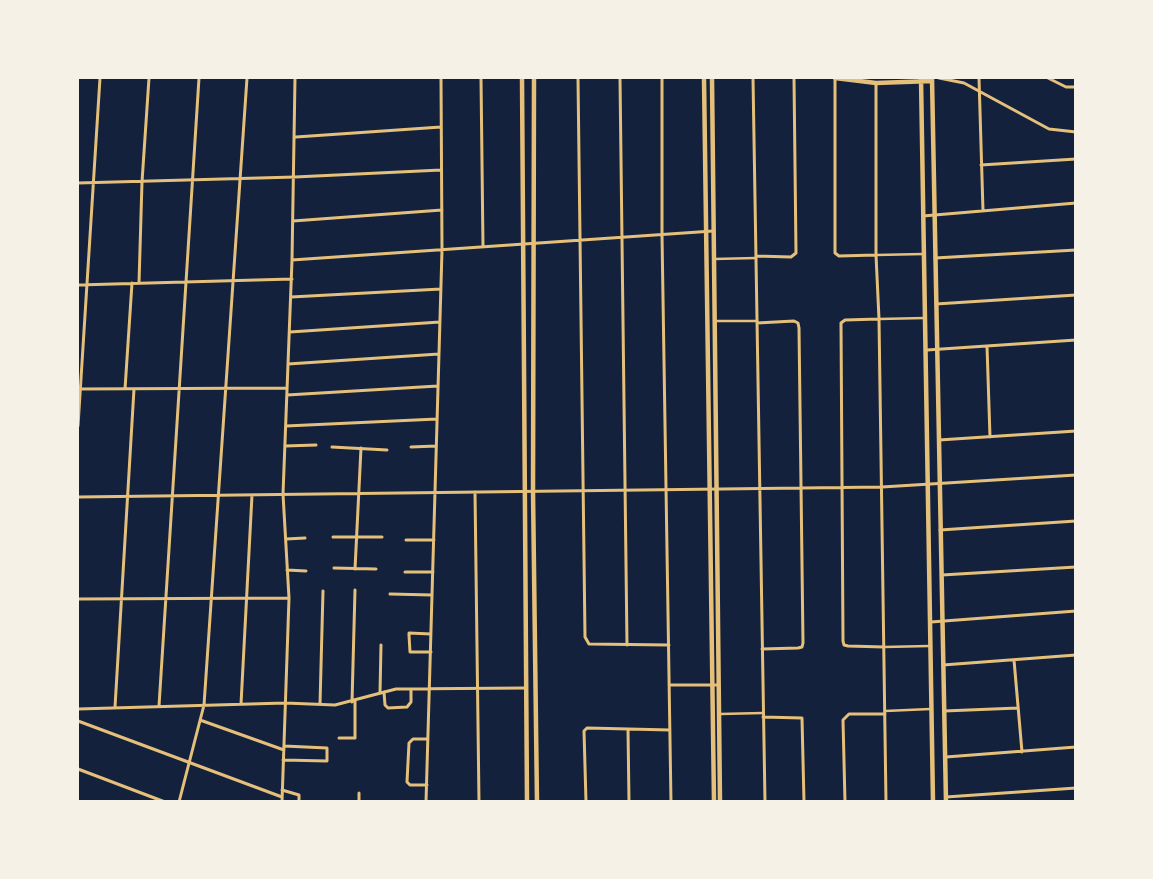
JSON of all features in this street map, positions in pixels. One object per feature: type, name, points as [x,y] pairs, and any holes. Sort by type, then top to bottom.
[{"type":"street","points":[[78,426],[100,78]]},
{"type":"street","points":[[138,283],[149,78]]},
{"type":"street","points":[[159,706],[171,496],[180,389],[191,180],[199,78]]},
{"type":"street","points":[[179,802],[204,705],[247,78]]},
{"type":"street","points":[[78,721],[282,799],[289,598],[283,494],[294,221],[295,78]]},
{"type":"street","points":[[426,802],[442,250],[441,78]]},
{"type":"street","points":[[482,78],[483,247]]},
{"type":"street","points":[[522,78],[523,492],[527,802]]},
{"type":"street","points":[[534,78],[532,244],[533,491],[537,802]]},
{"type":"street","points":[[578,78],[585,642],[589,644],[669,645]]},
{"type":"street","points":[[620,78],[627,645]]},
{"type":"street","points":[[662,78],[662,235],[671,802]]},
{"type":"street","points":[[704,78],[709,489],[715,685],[719,714],[720,802]]},
{"type":"street","points":[[712,78],[717,489],[714,802]]},
{"type":"street","points":[[753,78],[765,802]]},
{"type":"street","points":[[714,259],[794,256],[794,78]]},
{"type":"street","points":[[924,254],[836,255],[835,78],[876,83],[932,79],[964,83],[979,93],[1048,129],[1076,132]]},
{"type":"street","points":[[939,78],[945,80]]},
{"type":"street","points":[[979,78],[982,211]]},
{"type":"street","points":[[1048,78],[1066,87],[1076,87]]},
{"type":"street","points":[[921,79],[927,350],[933,802]]},
{"type":"street","points":[[932,79],[946,799],[1076,788]]},
{"type":"street","points":[[876,83],[876,255],[879,319],[886,802]]},
{"type":"street","points":[[296,137],[441,127]]},
{"type":"street","points":[[981,165],[1076,158]]},
{"type":"street","points":[[78,184],[442,170]]},
{"type":"street","points":[[923,216],[1076,204]]},
{"type":"street","points":[[294,221],[442,210]]},
{"type":"street","points":[[292,260],[713,231]]},
{"type":"street","points":[[934,258],[1076,250]]},
{"type":"street","points":[[78,285],[292,279]]},
{"type":"street","points":[[125,389],[132,283]]},
{"type":"street","points":[[291,298],[441,289]]},
{"type":"street","points":[[936,304],[1076,295]]},
{"type":"street","points":[[926,318],[841,321],[841,488],[844,645],[931,646]]},
{"type":"street","points":[[715,321],[798,323],[802,647],[762,648]]},
{"type":"street","points":[[290,332],[440,322]]},
{"type":"street","points":[[927,350],[1076,340]]},
{"type":"street","points":[[987,346],[990,437]]},
{"type":"street","points":[[288,364],[439,354]]},
{"type":"street","points":[[287,395],[438,386]]},
{"type":"street","points":[[79,389],[287,388]]},
{"type":"street","points":[[115,707],[134,389]]},
{"type":"street","points":[[286,426],[437,419]]},
{"type":"street","points":[[938,440],[1076,431]]},
{"type":"street","points":[[285,446],[316,445]]},
{"type":"street","points":[[411,447],[436,446]]},
{"type":"street","points":[[332,447],[388,450]]},
{"type":"street","points":[[356,569],[361,448]]},
{"type":"street","points":[[78,497],[841,488],[929,486],[1076,475]]},
{"type":"street","points":[[475,492],[479,802]]},
{"type":"street","points":[[241,704],[252,495]]},
{"type":"street","points":[[940,530],[1076,521]]},
{"type":"street","points":[[333,537],[382,537]]},
{"type":"street","points":[[286,539],[305,538]]},
{"type":"street","points":[[406,540],[434,540]]},
{"type":"street","points":[[941,575],[1076,567]]},
{"type":"street","points":[[334,568],[376,569]]},
{"type":"street","points":[[287,570],[306,570]]},
{"type":"street","points":[[405,572],[433,572]]},
{"type":"street","points":[[339,738],[355,738],[355,590]]},
{"type":"street","points":[[320,704],[323,592]]},
{"type":"street","points":[[390,594],[432,595]]},
{"type":"street","points":[[78,599],[289,598]]},
{"type":"street","points":[[931,622],[1076,611]]},
{"type":"street","points":[[431,634],[409,633],[408,635],[410,652],[431,652]]},
{"type":"street","points":[[381,645],[382,692],[385,705],[388,708],[407,707],[411,702],[411,689]]},
{"type":"street","points":[[943,666],[1076,655]]},
{"type":"street","points":[[1014,660],[1022,752]]},
{"type":"street","points":[[670,684],[715,685]]},
{"type":"street","points":[[78,709],[285,703],[320,704],[354,701],[382,692],[411,689],[525,688]]},
{"type":"street","points":[[845,802],[843,720],[845,716],[932,708]]},
{"type":"street","points":[[944,712],[1018,708]]},
{"type":"street","points":[[719,714],[802,718],[804,802]]},
{"type":"street","points":[[200,720],[284,748],[326,748],[327,761],[283,760]]},
{"type":"street","points":[[586,802],[584,731],[586,728],[670,730]]},
{"type":"street","points":[[628,729],[629,802]]},
{"type":"street","points":[[427,785],[410,785],[407,782],[409,743],[412,739],[428,739]]},
{"type":"street","points":[[946,757],[1076,747]]},
{"type":"street","points":[[78,769],[166,802]]},
{"type":"street","points":[[282,790],[300,795],[299,802]]},
{"type":"street","points":[[359,793],[359,802]]}]
